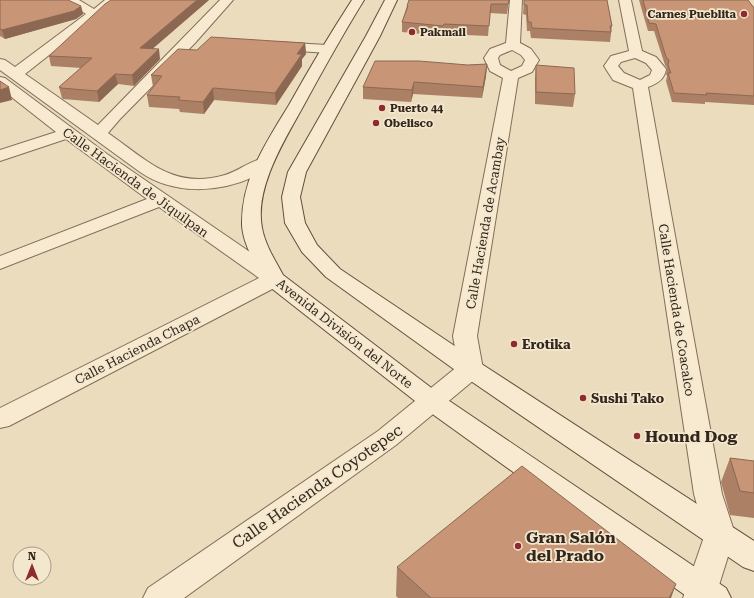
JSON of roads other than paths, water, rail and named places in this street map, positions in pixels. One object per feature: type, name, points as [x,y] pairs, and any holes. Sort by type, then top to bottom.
[{"type":"street","points":[[70,0],[94,14]]},
{"type":"street","points":[[15,74],[113,0]]},
{"type":"street","points":[[99,134],[114,116],[190,40],[227,0]]},
{"type":"street","name":"Avenida División del Norte","points":[[358,0],[327,50],[330,82],[293,185],[291,198],[296,223],[309,248],[333,273],[471,369],[754,558]]},
{"type":"street","name":"Avenida División del Norte","points":[[390,0],[374,36],[330,82],[264,162],[253,197],[252,227],[258,248],[274,279],[433,402],[706,595]]},
{"type":"street","points":[[513,45],[516,0]]},
{"type":"street","points":[[625,0],[636,53]]},
{"type":"street","points":[[190,40],[206,41]]},
{"type":"street","points":[[261,45],[327,50]]},
{"type":"street","points":[[513,45],[526,52],[532,60],[531,64],[525,71],[511,76],[493,66],[491,58],[495,52],[513,45]]},
{"type":"street","points":[[636,53],[651,60],[659,69],[659,73],[653,80],[640,85],[614,73],[611,66],[616,59],[636,53]]},
{"type":"street","name":"Calle Hacienda de Jiquilpan","points":[[0,63],[160,178],[197,183],[217,182],[236,178],[250,172],[264,162]]},
{"type":"street","name":"Calle Hacienda de Acambay","points":[[471,369],[465,336],[511,76]]},
{"type":"street","name":"Calle Hacienda de Jiquilpan","points":[[0,81],[35,109],[160,200],[274,279]]},
{"type":"street","name":"Calle Hacienda de Coacalco","points":[[640,85],[708,494],[720,534]]},
{"type":"street","points":[[35,109],[57,103]]},
{"type":"street","points":[[0,156],[68,133]]},
{"type":"street","points":[[0,263],[160,200]]},
{"type":"street","name":"Calle Hacienda Chapa","points":[[0,419],[274,279]]},
{"type":"street","name":"Calle Hacienda Coyotepec","points":[[159,598],[387,438],[433,402],[471,369]]},
{"type":"street","points":[[706,595],[720,534]]},
{"type":"place","name":"Carnes Pueblita","points":[[744,14]]},
{"type":"place","name":"Pakmail","points":[[412,32]]},
{"type":"place","name":"Puerto 44","points":[[382,108]]},
{"type":"place","name":"Obelisco","points":[[376,123]]},
{"type":"place","name":"Erotika","points":[[514,344]]},
{"type":"place","name":"Sushi Tako","points":[[583,398]]},
{"type":"place","name":"Hound Dog","points":[[637,436]]},
{"type":"place","name":"Gran Salón del Prado","points":[[518,546]]}]
